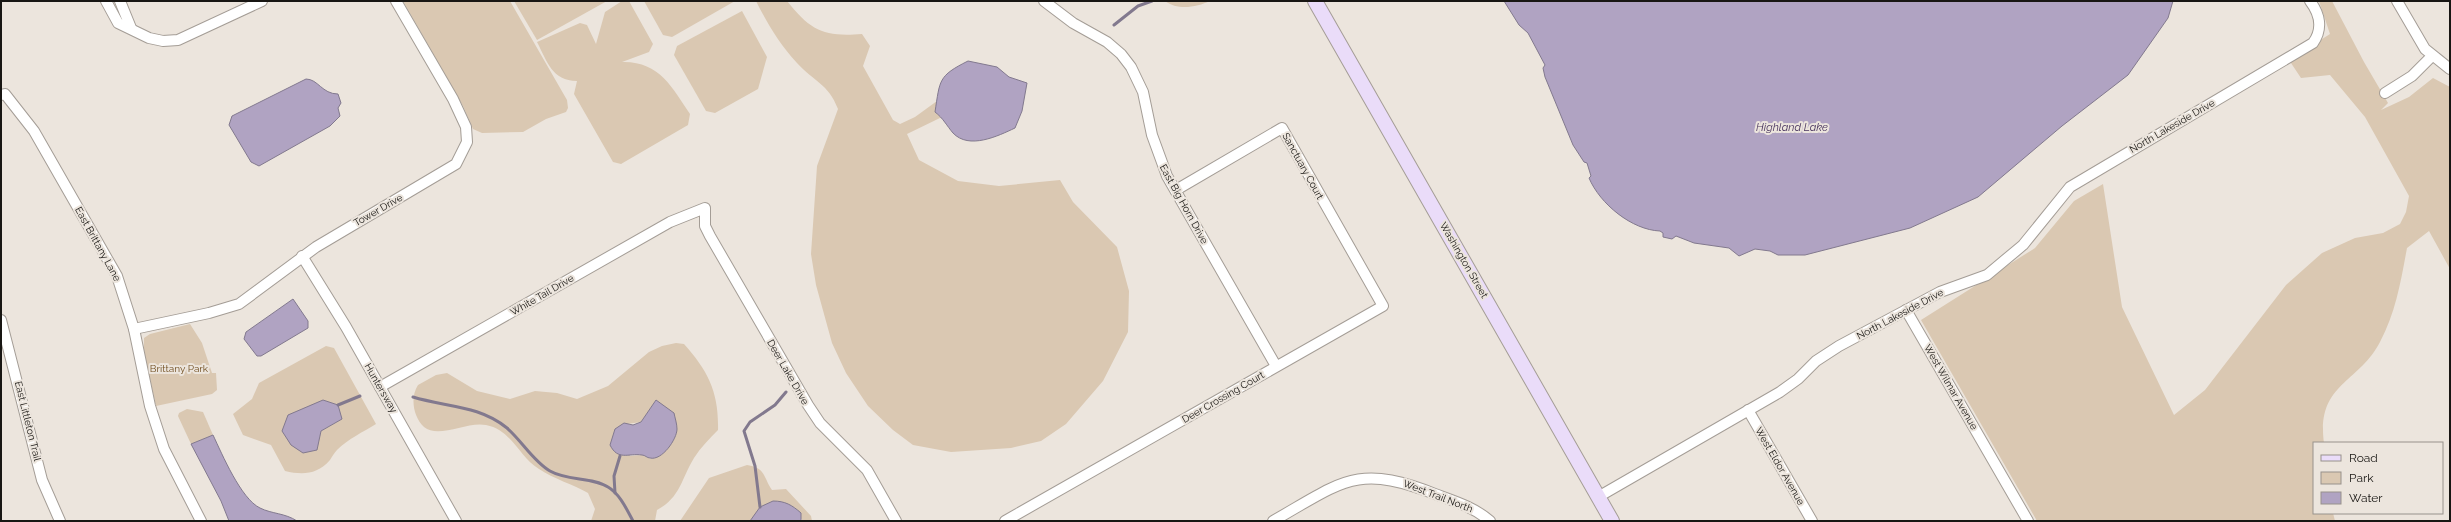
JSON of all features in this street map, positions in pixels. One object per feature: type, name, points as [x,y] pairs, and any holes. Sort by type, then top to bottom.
[{"type":"main road","name":"Washington Street","points":[[1315,1],[1612,521]]},
{"type":"street","points":[[106,1],[118,22],[149,38],[163,41],[178,40],[262,1]]},
{"type":"street","points":[[120,1],[131,28]]},
{"type":"street","name":"Tower Drive","points":[[134,329],[209,313],[239,304],[302,256],[446,172],[456,164],[462,155],[467,142],[466,128],[458,109],[396,1]]},
{"type":"street","name":"East Big Horn Drive","points":[[1044,1],[1073,23],[1107,42],[1121,54],[1131,67],[1145,98],[1158,156],[1276,366]]},
{"type":"street","name":"North Lakeside Drive","points":[[1598,497],[1748,410],[1798,379],[1816,361],[1839,346],[1940,292],[1987,275],[2023,245],[2070,187],[2308,47],[2318,36],[2320,30],[2318,15],[2310,1]]},
{"type":"street","points":[[2397,1],[2415,34],[2432,56],[2450,69]]},
{"type":"street","points":[[2385,93],[2412,76],[2432,56]]},
{"type":"street","name":"East Brittany Lane","points":[[3,95],[34,131],[117,276],[134,329],[150,406],[164,449],[201,521]]},
{"type":"street","name":"Sanctuary Court","points":[[1176,190],[1282,128],[1349,247]]},
{"type":"street","name":"White Tail Drive","points":[[380,387],[670,222],[705,208]]},
{"type":"street","name":"Deer Lake Drive","points":[[705,208],[705,226],[710,236],[808,405],[820,423],[867,470],[896,521]]},
{"type":"street","name":"Deer Crossing Court","points":[[1005,521],[1383,306],[1349,247]]},
{"type":"street","name":"Huntersway","points":[[302,256],[380,387],[456,521]]},
{"type":"street","name":"West Wilmar Avenue","points":[[1906,310],[2028,521]]},
{"type":"street","name":"East Littleton Trail","points":[[1,320],[42,480],[60,521]]},
{"type":"street","name":"West Eldor Avenue","points":[[1748,410],[1812,521]]},
{"type":"street","name":"West Trail North","points":[[1273,521],[1343,482],[1372,477],[1406,483],[1468,507],[1490,521]]},
{"type":"green space","points":[[403,1],[510,1],[567,100],[568,108],[566,112],[546,119],[523,132],[482,133],[473,129],[463,106]]},
{"type":"green space","points":[[514,1],[607,1],[537,40]]},
{"type":"green space","points":[[622,1],[629,1],[653,44],[649,52],[622,62],[646,66],[655,71],[670,85],[690,114],[688,125],[621,164],[613,162],[574,94],[577,81],[562,78],[556,74],[547,63],[537,42],[580,23],[587,25],[596,44],[605,12]]},
{"type":"green space","points":[[644,1],[735,1],[672,37],[663,35]]},
{"type":"green space","points":[[756,1],[787,1],[804,19],[819,30],[838,34],[862,34],[870,46],[863,66],[893,120],[900,124],[915,117],[937,101],[935,112],[942,117],[907,134],[919,160],[958,181],[999,186],[1060,180],[1073,202],[1117,247],[1129,291],[1128,332],[1103,381],[1066,424],[1041,441],[1011,448],[951,452],[913,445],[893,430],[868,406],[846,373],[832,343],[816,285],[811,254],[817,166],[838,109],[834,100],[825,88],[803,69],[785,49],[769,26]]},
{"type":"green space","points":[[1165,1],[1210,1],[1199,5],[1182,7]]},
{"type":"green space","points":[[2319,1],[2332,1],[2364,62],[2388,103],[2381,110],[2409,97],[2433,78],[2450,87],[2450,269],[2429,231],[2407,248],[2394,308],[2386,331],[2371,356],[2332,396],[2326,408],[2323,423],[2324,442],[2313,442],[2313,514],[2333,514],[2335,521],[2037,521],[1921,320],[2035,248],[2074,201],[2103,184],[2122,307],[2174,415],[2205,390],[2286,285],[2322,253],[2355,238],[2383,233],[2400,224],[2406,212],[2409,196],[2365,117],[2330,75],[2301,78],[2289,60],[2330,34]]},
{"type":"green space","points":[[742,11],[767,57],[758,89],[715,113],[706,111],[674,55],[677,46]]},
{"type":"green space","name":"Brittany Park","points":[[190,324],[202,343],[212,373],[216,373],[217,390],[212,394],[156,406],[144,352],[144,338],[150,334]]},
{"type":"green space","points":[[676,343],[684,344],[700,363],[706,373],[714,393],[718,417],[718,430],[694,458],[676,493],[665,505],[657,510],[655,521],[591,521],[595,509],[588,493],[539,469],[526,458],[502,432],[486,425],[478,424],[445,431],[430,430],[420,423],[415,412],[413,401],[418,385],[436,375],[447,373],[477,391],[510,399],[535,391],[557,393],[577,399],[608,386],[649,352],[662,346]],"holes":[[[656,400],[675,436],[651,459],[642,455],[630,456],[627,424],[641,422]]]},
{"type":"green space","points":[[326,346],[334,348],[376,424],[341,446],[330,460],[320,469],[309,473],[285,471],[271,445],[243,435],[233,414],[252,399],[259,383]],"holes":[[[288,415],[342,419],[321,431],[318,444]]]},
{"type":"green space","points":[[187,409],[203,412],[213,435],[191,444],[178,416],[179,413]]},
{"type":"green space","points":[[747,465],[758,468],[761,471],[772,490],[786,489],[811,516],[812,521],[801,521],[802,519],[759,511],[750,521],[680,521],[709,478]]},
{"type":"water","name":"Highland Lake","points":[[1504,1],[2173,1],[2168,18],[2128,75],[2062,126],[1978,197],[1910,228],[1805,255],[1778,255],[1770,251],[1755,249],[1739,256],[1729,248],[1694,243],[1676,236],[1672,239],[1663,237],[1663,233],[1660,231],[1649,230],[1628,221],[1609,206],[1594,188],[1589,178],[1591,176],[1587,163],[1584,162],[1573,145],[1545,77],[1543,68],[1545,65],[1528,33],[1519,25]]},
{"type":"water","points":[[968,61],[997,67],[1009,77],[1027,83],[1022,111],[1015,128],[992,138],[967,141],[953,133],[943,119],[935,112],[942,80],[951,71]]},
{"type":"water","points":[[306,79],[314,81],[328,92],[338,94],[341,103],[338,108],[340,116],[330,126],[259,166],[251,162],[229,125],[232,116]]},
{"type":"water","points":[[293,299],[308,321],[308,328],[261,356],[257,356],[244,339],[246,332]]},
{"type":"water","points":[[323,400],[338,405],[342,419],[321,431],[317,450],[303,453],[291,445],[282,431],[288,415]]},
{"type":"water","points":[[656,400],[674,413],[677,427],[672,443],[664,453],[655,458],[649,458],[643,455],[620,455],[616,453],[610,445],[615,429],[624,423],[633,425],[641,422]]},
{"type":"water","points":[[213,435],[239,486],[253,503],[260,508],[288,516],[297,521],[229,521],[221,501],[191,444]]},
{"type":"water","points":[[773,501],[785,503],[795,508],[801,513],[801,521],[750,521],[760,507]]},
{"type":"waterway","points":[[1114,25],[1138,6],[1152,1]]},
{"type":"waterway","points":[[760,507],[755,466],[744,431],[750,422],[775,405],[786,392]]},
{"type":"waterway","points":[[338,405],[360,396]]},
{"type":"waterway","points":[[413,397],[473,411],[496,420],[507,428],[538,462],[550,471],[564,476],[595,482],[608,487],[623,502],[633,521]]},
{"type":"waterway","points":[[615,493],[614,476],[620,456]]}]
